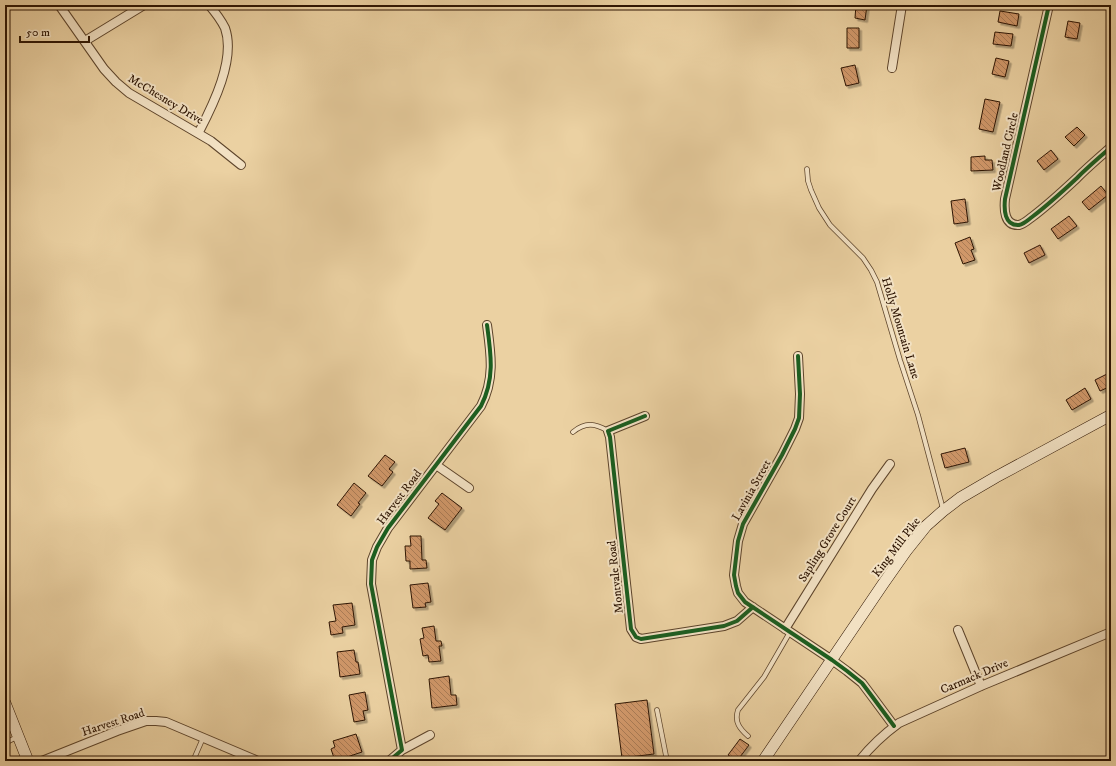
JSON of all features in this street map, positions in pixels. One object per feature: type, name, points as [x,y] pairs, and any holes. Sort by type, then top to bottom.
[{"type":"main road","name":"King Mill Pike","points":[[763,761],[906,551],[926,526],[960,498],[1111,415]]},
{"type":"main road","points":[[5,703],[8,722],[18,737],[28,761]]},
{"type":"street","name":"McChesney Drive","points":[[59,5],[104,69],[116,82],[129,93],[199,132],[241,165]]},
{"type":"street","points":[[85,41],[144,5]]},
{"type":"street","points":[[199,132],[209,113],[226,66],[227,39],[225,28],[209,5]]},
{"type":"street","points":[[892,68],[902,5]]},
{"type":"street","name":"Woodland Circle","points":[[1049,5],[1005,199],[1005,217],[1013,224],[1018,225],[1024,223],[1046,207],[1111,147]]},
{"type":"street","name":"Harvest Road","points":[[402,750],[371,584],[372,560],[377,546],[388,528],[481,406],[486,397],[491,378],[491,354],[487,325]]},
{"type":"street","name":"Lavinia Street","points":[[798,356],[800,394],[799,418],[782,455],[743,524],[738,541],[734,576],[736,586],[738,593],[745,602],[832,660],[862,683],[894,726]]},
{"type":"street","points":[[608,431],[645,416]]},
{"type":"street","name":"Montvale Road","points":[[608,431],[611,445],[631,629],[636,637],[642,639],[724,626],[737,621],[753,607]]},
{"type":"street","name":"Sapling Grove Court","points":[[787,630],[872,489],[890,464]]},
{"type":"street","points":[[436,465],[469,488]]},
{"type":"street","points":[[958,630],[981,686]]},
{"type":"street","name":"Carmack Drive","points":[[859,761],[870,747],[899,723],[925,710],[1111,632]]},
{"type":"street","name":"Harvest Road","points":[[42,761],[146,721],[166,722],[258,761]]},
{"type":"street","points":[[389,761],[402,750],[430,735]]},
{"type":"lane","name":"Holly Mountain Lane","points":[[807,169],[808,181],[819,208],[830,225],[863,258],[877,282],[918,415],[943,511]]},
{"type":"lane","points":[[573,432],[580,426],[585,425],[596,425],[608,431]]},
{"type":"lane","points":[[748,736],[740,727],[737,720],[736,716],[738,710],[764,677],[787,630]]},
{"type":"lane","points":[[656,710],[667,761]]},
{"type":"lane","points":[[5,743],[18,737]]},
{"type":"lane","points":[[193,761],[203,737]]},
{"type":"building","points":[[856,5],[867,5],[865,20],[855,18]]},
{"type":"building","points":[[1000,11],[1019,14],[1017,26],[998,22]]},
{"type":"building","points":[[1068,21],[1080,23],[1077,39],[1065,37]]},
{"type":"building","points":[[847,28],[859,28],[859,48],[847,48]]},
{"type":"building","points":[[995,32],[1013,34],[1011,46],[993,44]]},
{"type":"building","points":[[996,58],[1009,61],[1005,77],[992,74]]},
{"type":"building","points":[[855,65],[859,83],[846,86],[841,68]]},
{"type":"building","points":[[985,99],[1000,102],[993,132],[979,129]]},
{"type":"building","points":[[1077,127],[1085,135],[1074,146],[1065,137]]},
{"type":"building","points":[[1051,150],[1058,159],[1044,170],[1037,161]]},
{"type":"building","points":[[985,156],[985,160],[992,160],[993,170],[971,171],[971,157]]},
{"type":"building","points":[[1101,186],[1108,195],[1089,210],[1082,202]]},
{"type":"building","points":[[965,199],[968,222],[954,224],[951,201]]},
{"type":"building","points":[[1069,216],[1077,226],[1058,239],[1051,229]]},
{"type":"building","points":[[970,237],[974,249],[971,250],[975,260],[963,264],[955,243]]},
{"type":"building","points":[[1040,245],[1045,255],[1029,263],[1024,253]]},
{"type":"building","points":[[1111,372],[1111,386],[1100,391],[1095,380]]},
{"type":"building","points":[[1085,388],[1091,399],[1072,410],[1066,400]]},
{"type":"building","points":[[965,448],[969,462],[945,468],[941,454]]},
{"type":"building","points":[[385,455],[395,462],[389,469],[393,472],[382,486],[368,476]]},
{"type":"building","points":[[354,483],[366,493],[358,503],[360,504],[351,516],[337,505]]},
{"type":"building","points":[[442,493],[462,508],[445,530],[428,518],[439,504],[435,501]]},
{"type":"building","points":[[410,536],[421,536],[422,560],[426,560],[427,568],[410,569],[410,561],[406,561],[405,546],[411,546]]},
{"type":"building","points":[[428,583],[431,602],[425,603],[426,607],[413,608],[410,585]]},
{"type":"building","points":[[352,603],[355,625],[342,627],[343,633],[331,635],[329,622],[336,621],[333,605]]},
{"type":"building","points":[[434,626],[436,641],[441,641],[442,646],[439,646],[441,661],[429,662],[428,655],[423,656],[420,639],[424,638],[422,628]]},
{"type":"building","points":[[354,650],[360,674],[340,677],[337,652]]},
{"type":"building","points":[[449,676],[451,695],[456,695],[457,705],[432,708],[429,679]]},
{"type":"building","points":[[365,692],[368,710],[363,711],[365,720],[354,722],[349,695]]},
{"type":"building","points":[[647,700],[654,754],[622,758],[615,704]]},
{"type":"building","points":[[356,734],[362,752],[335,761],[331,749],[335,747],[333,741]]},
{"type":"building","points":[[740,739],[749,745],[737,761],[728,755]]},
{"type":"cycle path","points":[[1049,5],[1005,199],[1005,212],[1010,223],[1019,225],[1026,222],[1044,208],[1111,147]]},
{"type":"cycle path","points":[[389,761],[402,750],[371,584],[372,560],[377,547],[388,528],[481,406],[488,386],[491,366],[487,325]]},
{"type":"cycle path","points":[[798,356],[800,394],[799,418],[782,455],[743,524],[738,541],[734,575],[736,586],[738,593],[745,602],[832,660],[862,683],[894,726]]},
{"type":"cycle path","points":[[645,416],[608,431],[610,437],[631,629],[636,637],[641,639],[724,626],[737,621],[753,607]]}]
